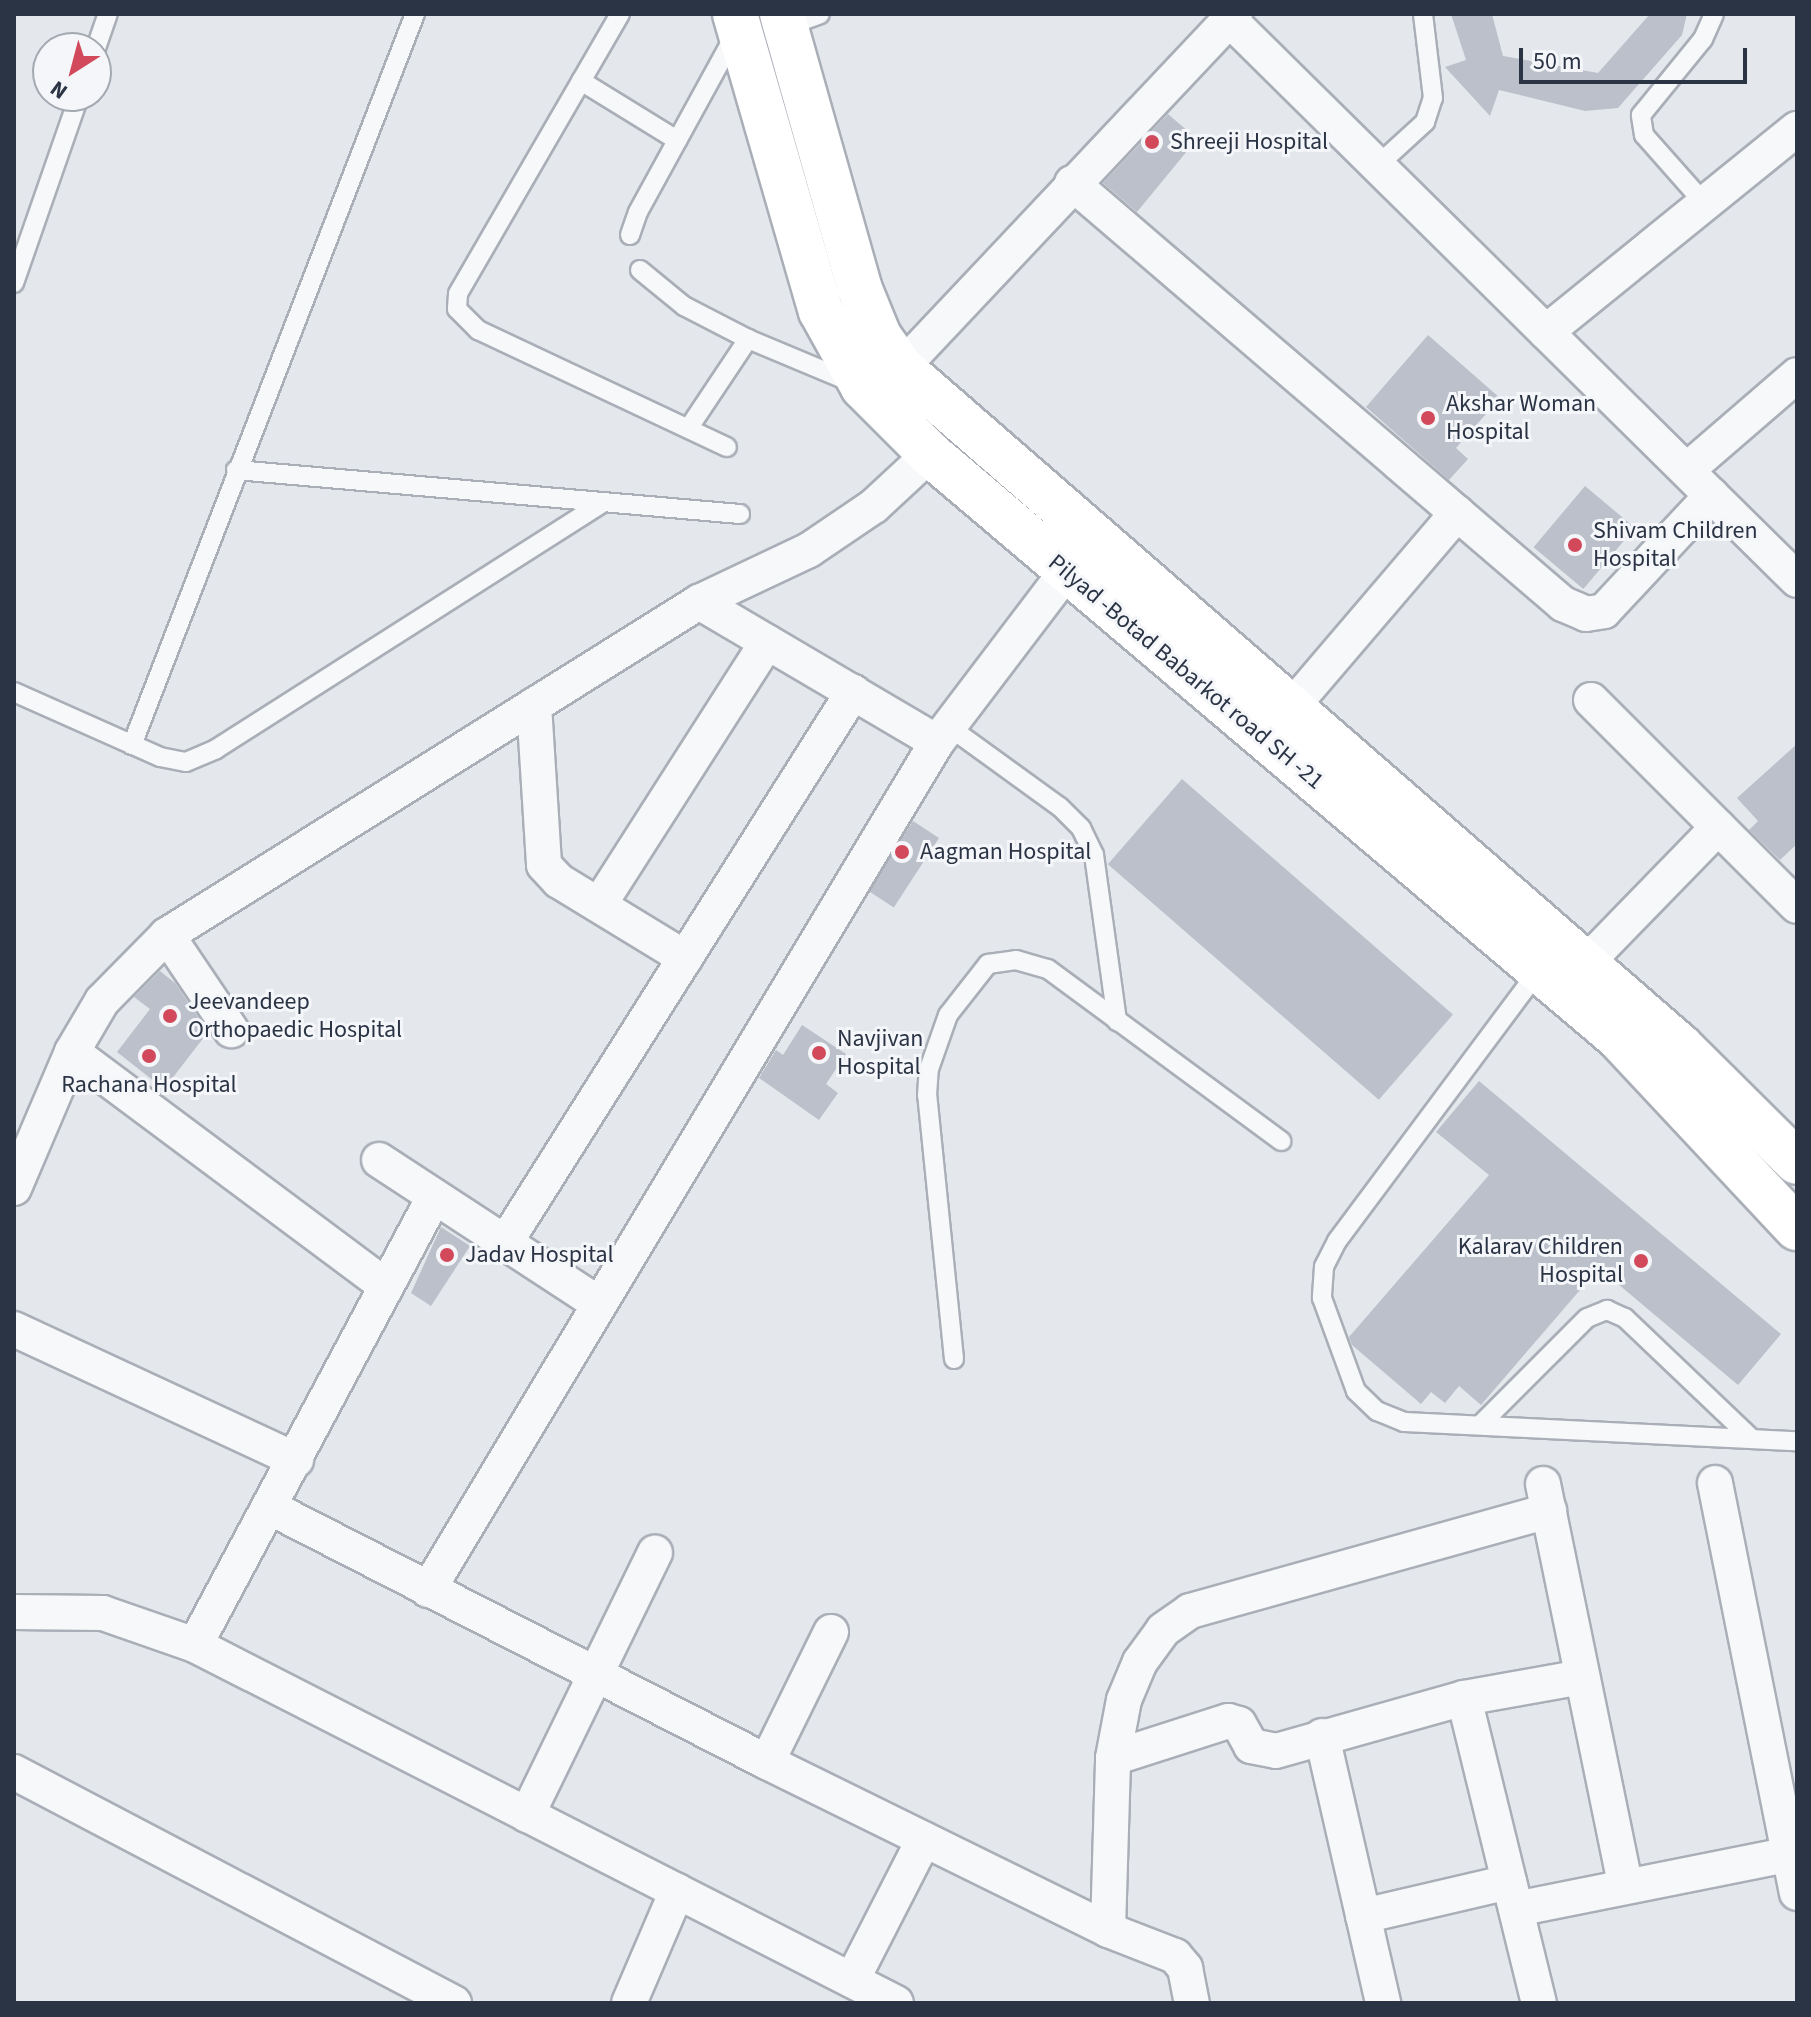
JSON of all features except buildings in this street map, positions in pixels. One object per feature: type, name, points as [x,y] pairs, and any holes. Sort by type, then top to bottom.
[{"type":"main road","name":"Pilyad -Botad Babarkot road SH -21","points":[[796,18],[859,287],[879,336],[882,377],[930,454],[1080,554],[1289,710],[1681,1047],[1797,1162]]},
{"type":"main road","name":"Pilyad -Botad Babarkot road SH -21","points":[[737,21],[821,311],[882,377],[1539,970],[1618,1037],[1797,1228]]},
{"type":"street","points":[[882,377],[1232,17],[1797,580]]},
{"type":"street","points":[[1546,332],[1797,129]]},
{"type":"street","points":[[1072,183],[1563,604],[1586,614],[1604,611],[1712,495]]},
{"type":"street","points":[[1687,470],[1797,375]]},
{"type":"street","points":[[14,1188],[72,1052],[102,1001],[167,935],[699,602],[809,550],[874,506],[930,454]]},
{"type":"street","points":[[1289,710],[1457,513]]},
{"type":"street","points":[[428,1590],[943,734],[1080,554]]},
{"type":"street","points":[[699,602],[853,692],[943,734]]},
{"type":"street","points":[[599,905],[767,642]]},
{"type":"street","points":[[505,1243],[853,692]]},
{"type":"street","points":[[1591,700],[1797,906]]},
{"type":"street","points":[[534,705],[544,865],[599,905],[685,958]]},
{"type":"street","points":[[1585,964],[1718,827]]},
{"type":"street","points":[[167,935],[231,1030]]},
{"type":"street","points":[[72,1052],[386,1286]]},
{"type":"street","points":[[379,1160],[599,1304]]},
{"type":"street","points":[[195,1645],[271,1508],[434,1197]]},
{"type":"street","points":[[14,1329],[296,1460]]},
{"type":"street","points":[[1715,1483],[1792,1854],[1797,1893]]},
{"type":"street","points":[[1108,1930],[1113,1758],[1124,1700],[1140,1662],[1163,1630],[1190,1611],[1546,1497],[1626,1887]]},
{"type":"street","points":[[271,1508],[767,1762],[1108,1930],[1175,1956],[1185,1968],[1192,2003]]},
{"type":"street","points":[[527,1815],[655,1552]]},
{"type":"street","points":[[14,1612],[103,1613],[195,1645],[896,2003]]},
{"type":"street","points":[[767,1762],[831,1632]]},
{"type":"street","points":[[1113,1758],[1228,1721],[1239,1724],[1251,1746],[1261,1752],[1464,1698],[1582,1677]]},
{"type":"street","points":[[1464,1698],[1539,2003]]},
{"type":"street","points":[[1322,1736],[1383,2003]]},
{"type":"street","points":[[14,1772],[454,2003]]},
{"type":"street","points":[[852,1980],[924,1839]]},
{"type":"street","points":[[1363,1916],[1512,1896],[1626,1887],[1792,1854]]},
{"type":"street","points":[[629,2003],[677,1891]]},
{"type":"lane","points":[[132,745],[415,14]]},
{"type":"lane","points":[[620,14],[458,294],[457,309],[478,330],[690,426],[727,447]]},
{"type":"lane","points":[[1378,165],[1425,122],[1433,98],[1423,14]]},
{"type":"lane","points":[[1705,204],[1644,135],[1641,115],[1703,39],[1714,14]]},
{"type":"lane","points":[[630,235],[737,21]]},
{"type":"lane","points":[[581,81],[677,140]]},
{"type":"lane","points":[[14,283],[73,112]]},
{"type":"lane","points":[[640,270],[684,306],[748,339],[882,377]]},
{"type":"lane","points":[[690,426],[748,339]]},
{"type":"lane","points":[[236,470],[740,514]]},
{"type":"lane","points":[[14,692],[132,745],[186,762],[216,749],[603,502]]},
{"type":"lane","points":[[943,734],[1060,807],[1081,828],[1094,855],[1117,1021]]},
{"type":"lane","points":[[954,1359],[927,1095],[936,1044],[948,1015],[988,964],[1016,960],[1048,969],[1281,1141]]},
{"type":"lane","points":[[1539,970],[1337,1241],[1324,1267],[1322,1298],[1356,1391],[1377,1411],[1404,1422],[1797,1441]]},
{"type":"lane","points":[[1480,1425],[1587,1318],[1607,1310],[1625,1318],[1751,1438]]},
{"type":"place","name":"Shreeji Hospital","points":[[1152,142]]},
{"type":"place","name":"Akshar Woman Hospital","points":[[1428,418]]},
{"type":"place","name":"Shivam Children Hospital","points":[[1575,545]]},
{"type":"place","name":"Aagman Hospital","points":[[902,852]]},
{"type":"place","name":"Jeevandeep Orthopaedic Hospital","points":[[170,1016]]},
{"type":"place","name":"Navjivan Hospital","points":[[819,1053]]},
{"type":"place","name":"Rachana Hospital","points":[[149,1056]]},
{"type":"place","name":"Jadav Hospital","points":[[447,1255]]},
{"type":"place","name":"Kalarav Children Hospital","points":[[1641,1261]]}]
